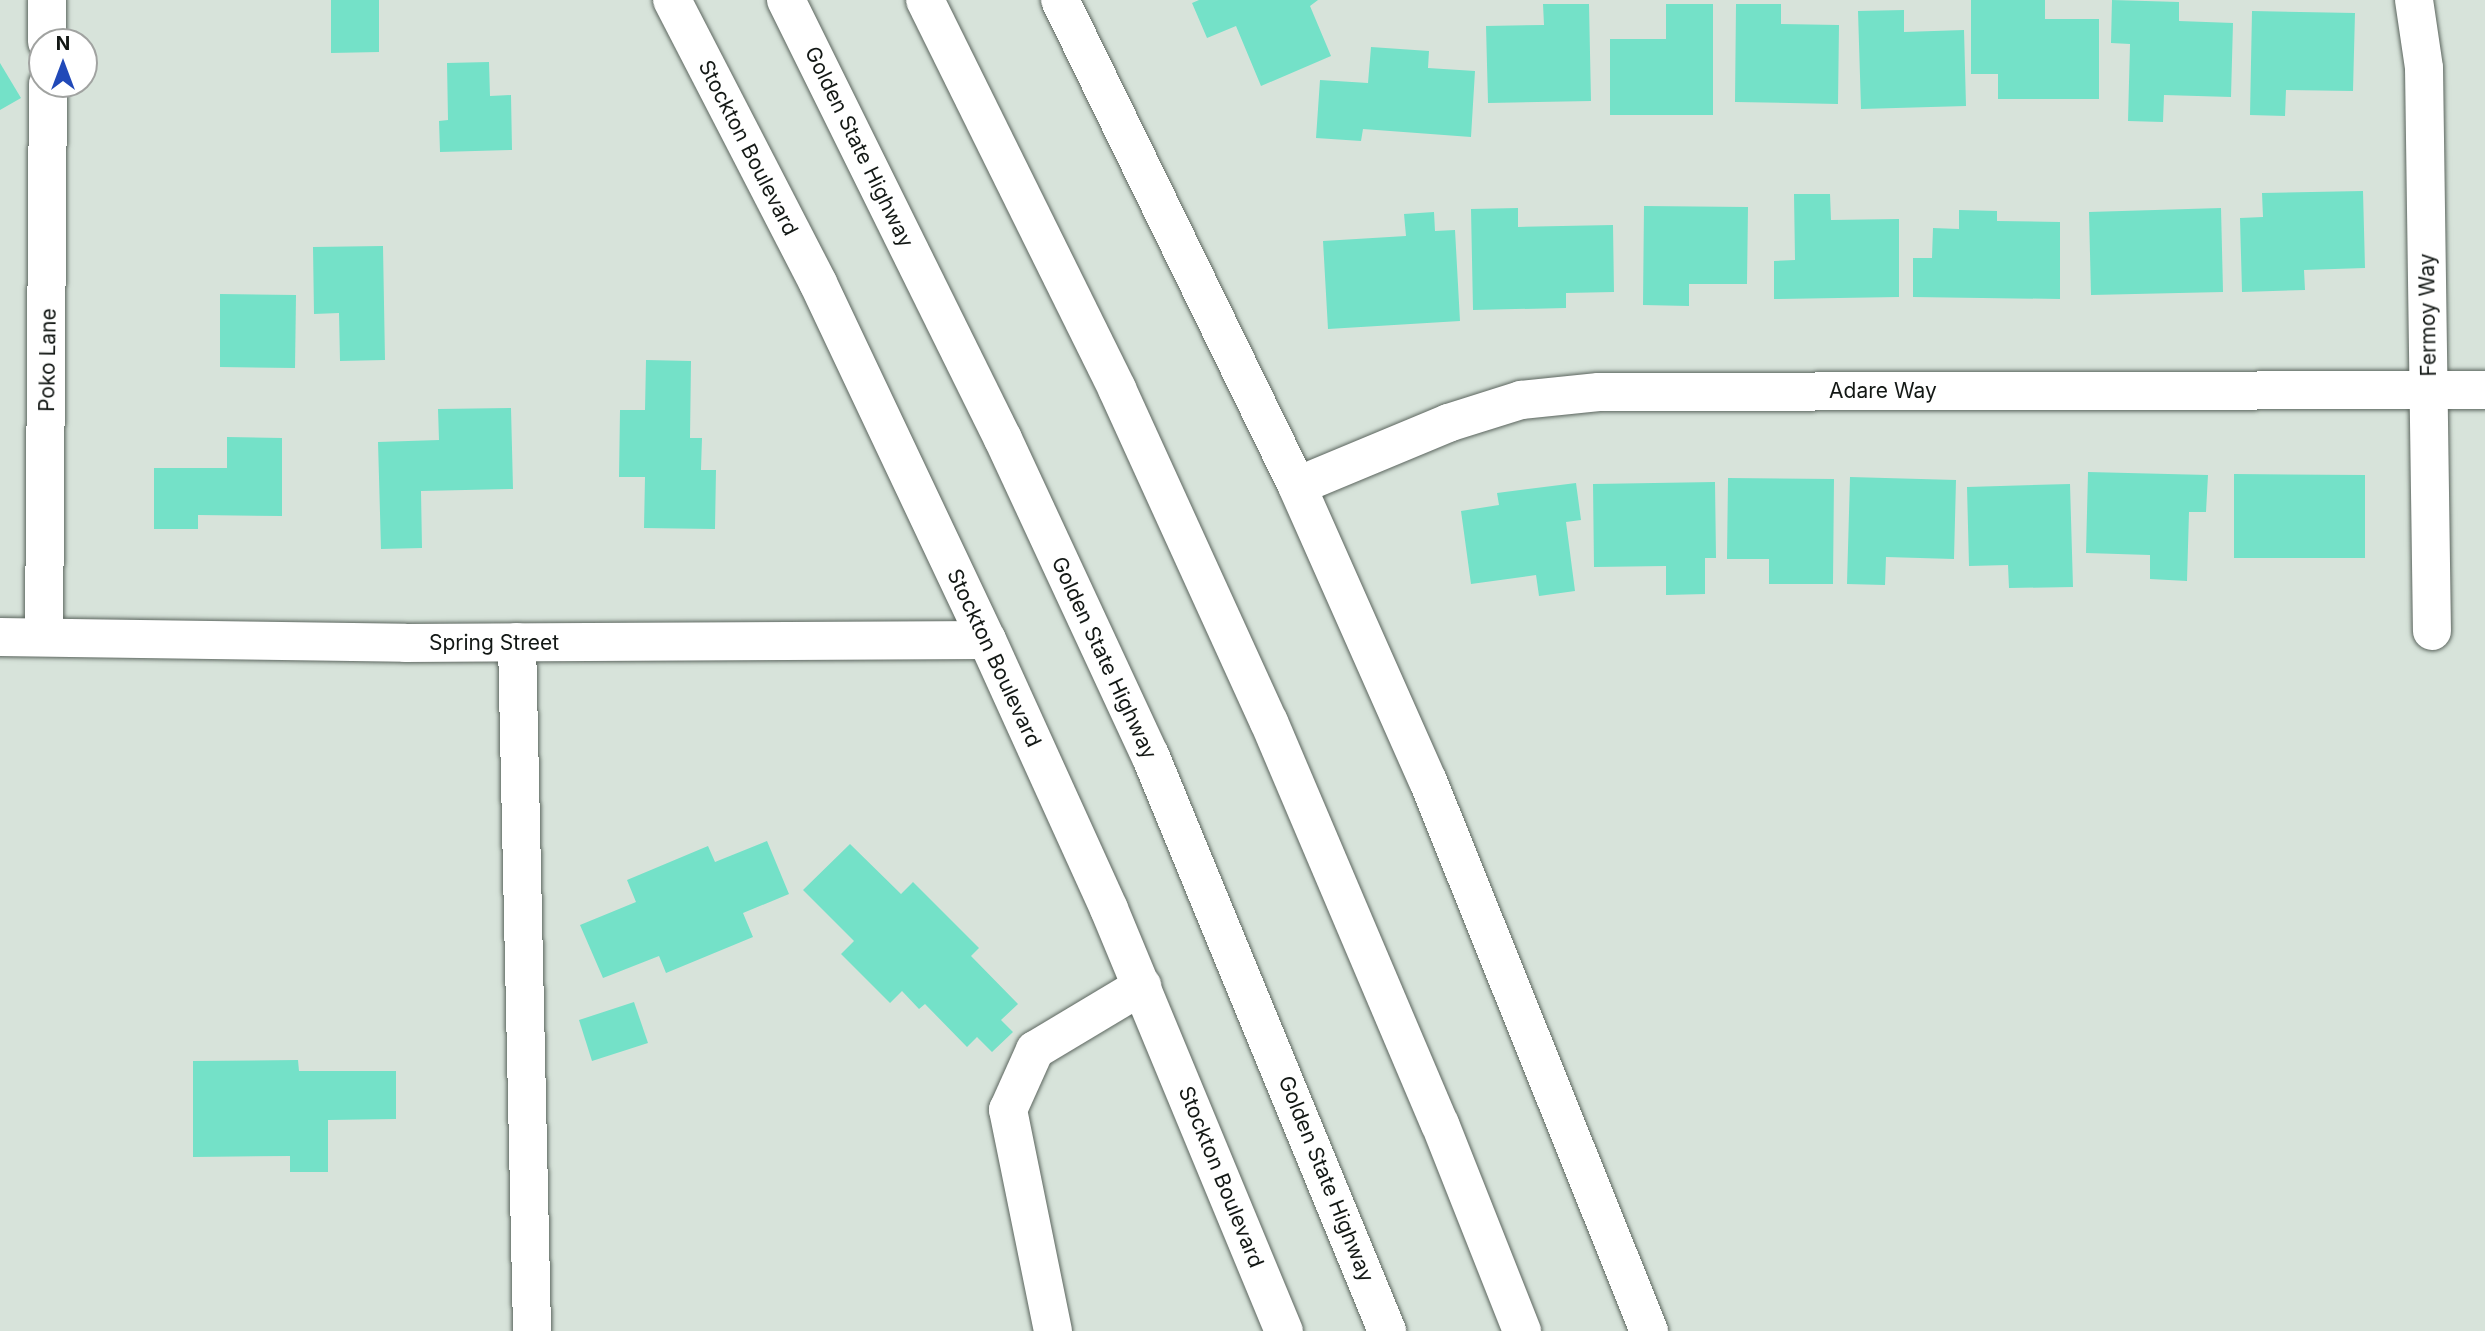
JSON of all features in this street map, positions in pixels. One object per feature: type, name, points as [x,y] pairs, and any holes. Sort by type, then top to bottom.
[{"type":"main road","points":[[47,0],[47,28]]},
{"type":"main road","name":"Stockton Boulevard","points":[[671,0],[818,283],[987,640],[1142,986],[1284,1331]]},
{"type":"main road","name":"Golden State Highway","points":[[786,0],[1003,439],[1150,755],[1387,1331]]},
{"type":"main road","points":[[925,0],[1117,389],[1269,722],[1440,1125],[1522,1331]]},
{"type":"main road","points":[[1060,0],[1297,486],[1433,794],[1649,1331]]},
{"type":"main road","name":"Fermoy Way","points":[[2414,0],[2424,68],[2432,631]]},
{"type":"main road","name":"Poko Lane","points":[[44,636],[48,98]]},
{"type":"main road","name":"Adare Way","points":[[1297,486],[1460,419],[1521,400],[1599,392],[2485,390]]},
{"type":"main road","name":"Spring Street","points":[[0,637],[517,642],[987,640]]},
{"type":"main road","points":[[517,642],[532,1331]]},
{"type":"main road","points":[[1053,1331],[1008,1110],[1035,1050],[1142,986]]},
{"type":"building","points":[[331,0],[379,0],[379,52],[331,53]]},
{"type":"building","points":[[1199,0],[1318,0],[1310,6],[1331,56],[1261,86],[1236,26],[1207,38],[1192,3]]},
{"type":"building","points":[[1971,0],[2045,0],[2045,19],[2099,19],[2099,99],[1998,99],[1998,74],[1971,74]]},
{"type":"building","points":[[2112,0],[2179,2],[2179,21],[2233,23],[2231,97],[2164,95],[2163,122],[2128,121],[2130,44],[2111,43]]},
{"type":"building","points":[[1543,4],[1589,4],[1591,101],[1488,103],[1486,26],[1544,25]]},
{"type":"building","points":[[1666,4],[1713,4],[1713,115],[1610,115],[1610,39],[1666,39]]},
{"type":"building","points":[[1736,4],[1781,4],[1781,24],[1839,25],[1838,104],[1735,102]]},
{"type":"building","points":[[1904,10],[1904,32],[1964,30],[1966,106],[1861,109],[1858,11]]},
{"type":"building","points":[[2252,11],[2355,13],[2353,91],[2286,90],[2285,116],[2250,115]]},
{"type":"building","points":[[1371,47],[1429,51],[1428,68],[1475,71],[1471,137],[1363,129],[1361,141],[1316,138],[1320,80],[1368,83]]},
{"type":"building","points":[[489,62],[490,96],[511,95],[512,150],[440,152],[439,121],[448,120],[447,63]]},
{"type":"building","points":[[0,63],[21,98],[0,110]]},
{"type":"building","points":[[2363,191],[2365,268],[2304,270],[2305,290],[2242,292],[2240,218],[2263,217],[2262,193]]},
{"type":"building","points":[[1794,194],[1830,194],[1831,220],[1899,219],[1899,297],[1774,299],[1774,261],[1795,260]]},
{"type":"building","points":[[1644,206],[1748,207],[1747,284],[1689,284],[1689,306],[1643,305]]},
{"type":"building","points":[[1518,208],[1518,227],[1613,225],[1614,292],[1566,293],[1566,308],[1473,310],[1471,209]]},
{"type":"building","points":[[2221,208],[2223,292],[2091,295],[2089,212]]},
{"type":"building","points":[[1959,210],[1997,211],[1997,221],[2060,222],[2060,299],[1913,297],[1913,258],[1932,258],[1933,228],[1959,229]]},
{"type":"building","points":[[1434,212],[1435,231],[1455,230],[1460,321],[1328,329],[1323,241],[1406,236],[1404,214]]},
{"type":"building","points":[[383,246],[385,360],[340,361],[339,313],[314,314],[313,247]]},
{"type":"building","points":[[220,294],[296,295],[295,368],[220,367]]},
{"type":"building","points":[[646,360],[691,361],[690,438],[702,438],[701,470],[716,470],[715,529],[644,528],[645,477],[619,477],[620,410],[645,410]]},
{"type":"building","points":[[511,408],[513,489],[421,491],[422,548],[381,549],[378,442],[439,440],[438,409]]},
{"type":"building","points":[[227,437],[282,438],[282,516],[198,515],[198,529],[154,529],[154,468],[227,468]]},
{"type":"building","points":[[2088,472],[2208,475],[2206,512],[2189,512],[2187,581],[2150,579],[2150,555],[2086,553]]},
{"type":"building","points":[[2234,474],[2365,475],[2365,558],[2234,558]]},
{"type":"building","points":[[1850,477],[1956,480],[1954,559],[1886,557],[1885,585],[1847,584]]},
{"type":"building","points":[[1728,478],[1834,479],[1833,584],[1769,584],[1769,559],[1727,559]]},
{"type":"building","points":[[1715,482],[1716,558],[1705,558],[1705,594],[1666,595],[1666,566],[1594,567],[1593,484]]},
{"type":"building","points":[[1576,483],[1581,520],[1566,522],[1575,591],[1539,596],[1536,575],[1471,584],[1461,511],[1499,505],[1497,493]]},
{"type":"building","points":[[2070,484],[2073,587],[2009,588],[2008,565],[1969,566],[1967,487]]},
{"type":"building","points":[[767,841],[789,894],[743,913],[753,937],[666,973],[659,956],[603,978],[580,925],[636,902],[627,880],[708,846],[715,862]]},
{"type":"building","points":[[850,844],[901,894],[913,882],[979,948],[971,956],[1018,1004],[1001,1020],[1013,1032],[992,1052],[977,1037],[967,1047],[925,1004],[919,1009],[902,991],[890,1003],[841,954],[854,941],[803,890]]},
{"type":"building","points":[[634,1002],[648,1043],[592,1061],[579,1020]]},
{"type":"building","points":[[298,1060],[299,1071],[396,1071],[396,1119],[328,1120],[328,1172],[290,1172],[290,1156],[193,1157],[193,1061]]}]
